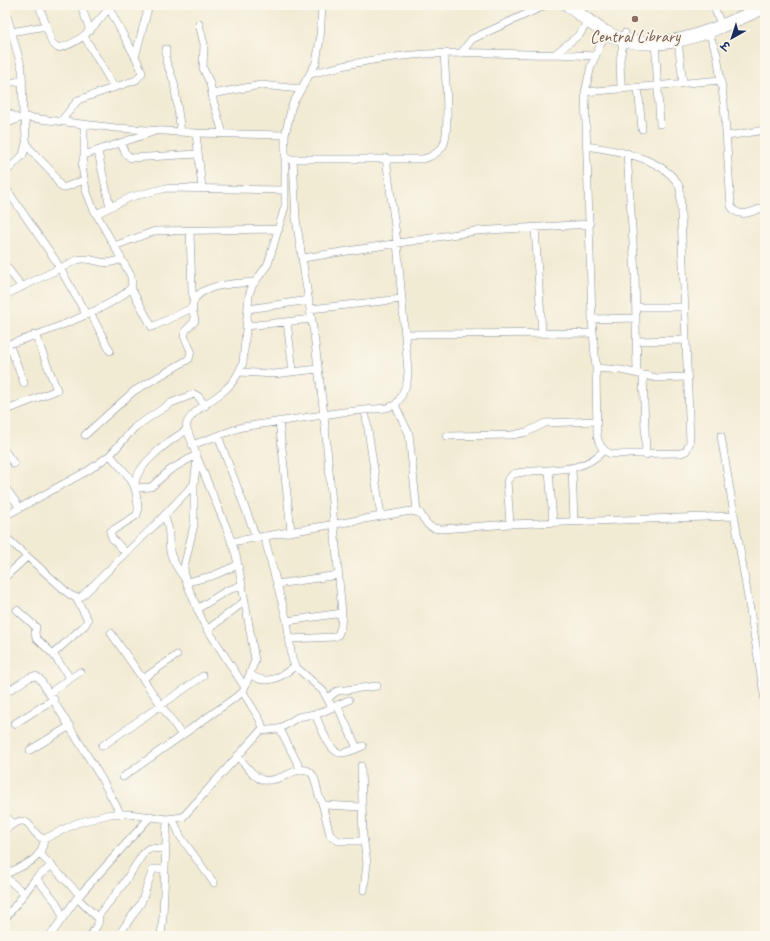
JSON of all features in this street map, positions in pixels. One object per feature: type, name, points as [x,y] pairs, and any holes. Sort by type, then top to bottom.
[{"type":"highway","points":[[568,5],[607,30],[625,37],[678,41],[765,8]]},
{"type":"highway","points":[[577,5],[590,19]]},
{"type":"highway","points":[[654,40],[707,30],[720,22],[760,5]]},
{"type":"street","points":[[39,5],[52,43],[58,48],[68,45],[87,33],[109,7],[142,70],[140,78],[78,100],[62,120]]},
{"type":"street","points":[[81,5],[87,33],[114,87]]},
{"type":"street","points":[[135,57],[149,5]]},
{"type":"street","points":[[122,777],[243,689],[251,675],[255,660],[238,565],[231,542],[192,445],[187,430],[187,421],[227,388],[239,372],[243,363],[249,295],[255,282],[268,264],[285,206],[285,135],[292,105],[316,63],[320,39],[322,5]]},
{"type":"street","points":[[461,52],[472,39],[546,5]]},
{"type":"street","points":[[713,5],[720,22]]},
{"type":"street","points":[[5,9],[20,58],[23,80],[22,117],[26,143],[31,152],[52,172],[63,188],[84,180]]},
{"type":"street","points":[[555,54],[574,40],[590,19]]},
{"type":"street","points":[[199,24],[204,44],[203,68],[210,83],[223,134]]},
{"type":"street","points":[[5,33],[46,26]]},
{"type":"street","points":[[586,146],[627,153],[659,167],[677,181],[680,188],[689,446],[686,451],[681,453],[646,455],[610,454],[603,451],[598,443],[596,368],[592,319],[590,224],[586,146],[585,92],[591,66],[607,30]]},
{"type":"street","points":[[707,30],[717,54],[721,80],[732,208],[737,213],[744,214],[765,208]]},
{"type":"street","points":[[621,88],[620,60],[625,37]]},
{"type":"street","points":[[654,40],[656,85],[660,124]]},
{"type":"street","points":[[678,41],[684,83]]},
{"type":"street","points":[[166,49],[166,61],[174,82],[181,132]]},
{"type":"street","points":[[311,74],[339,66],[369,60],[444,53],[461,52],[595,56]]},
{"type":"street","points":[[285,160],[430,158],[439,151],[443,145],[446,130],[444,53]]},
{"type":"street","points":[[5,83],[23,80]]},
{"type":"street","points":[[585,92],[721,80]]},
{"type":"street","points":[[212,94],[261,84],[300,89]]},
{"type":"street","points":[[638,87],[642,129]]},
{"type":"street","points":[[5,111],[22,117],[62,120],[84,124],[196,133],[285,135]]},
{"type":"street","points":[[5,124],[22,117]]},
{"type":"street","points":[[24,383],[7,345],[88,313],[124,295],[131,288],[133,281],[96,214],[84,180],[82,166],[84,155],[84,124]]},
{"type":"street","points":[[84,155],[98,152],[158,130]]},
{"type":"street","points":[[727,136],[765,130]]},
{"type":"street","points":[[196,133],[202,188]]},
{"type":"street","points":[[5,174],[23,155],[26,143]]},
{"type":"street","points":[[121,143],[125,153],[131,158],[198,154]]},
{"type":"street","points":[[98,152],[110,207]]},
{"type":"street","points":[[627,153],[636,307],[636,341],[646,455]]},
{"type":"street","points":[[192,445],[242,427],[386,408],[395,405],[400,399],[407,383],[405,334],[397,242],[386,158]]},
{"type":"street","points":[[290,639],[334,637],[338,635],[340,632],[342,613],[324,415],[312,319],[296,219],[293,160]]},
{"type":"street","points":[[5,187],[60,269],[110,351]]},
{"type":"street","points":[[96,214],[131,197],[166,188],[285,190]]},
{"type":"street","points":[[303,258],[397,242],[476,231],[590,224]]},
{"type":"street","points":[[536,228],[542,333]]},
{"type":"street","points":[[114,246],[155,231],[279,229]]},
{"type":"street","points":[[85,435],[134,391],[189,359],[191,351],[184,336],[186,330],[195,321],[192,291],[190,231]]},
{"type":"street","points":[[5,295],[82,258],[108,264],[121,259]]},
{"type":"street","points":[[5,265],[22,287]]},
{"type":"street","points":[[131,288],[152,327],[193,304],[205,290],[217,286],[255,282]]},
{"type":"street","points":[[310,309],[402,299]]},
{"type":"street","points":[[248,309],[309,300]]},
{"type":"street","points":[[636,307],[683,307]]},
{"type":"street","points":[[592,319],[636,318]]},
{"type":"street","points":[[246,326],[312,319]]},
{"type":"street","points":[[287,322],[293,371]]},
{"type":"street","points":[[405,334],[593,333]]},
{"type":"street","points":[[12,408],[57,390],[35,334]]},
{"type":"street","points":[[636,341],[685,340]]},
{"type":"street","points":[[596,368],[621,370],[657,378],[686,377]]},
{"type":"street","points":[[239,372],[259,374],[318,369]]},
{"type":"street","points":[[5,516],[89,470],[110,456],[135,428],[177,401],[194,394],[199,397],[205,406]]},
{"type":"street","points":[[395,405],[409,434],[417,511],[420,513],[428,526],[434,529],[574,521],[734,516]]},
{"type":"street","points":[[365,410],[381,516]]},
{"type":"street","points":[[279,421],[291,531]]},
{"type":"street","points":[[447,436],[512,435],[527,432],[545,423],[597,421]]},
{"type":"street","points":[[126,554],[112,538],[110,532],[137,515],[138,508],[136,486],[138,472],[163,445],[187,430]]},
{"type":"street","points":[[218,436],[256,537]]},
{"type":"street","points":[[721,436],[765,700]]},
{"type":"street","points":[[5,451],[14,464]]},
{"type":"street","points":[[510,524],[507,488],[509,476],[518,472],[549,471],[572,468],[587,464],[596,459],[603,451]]},
{"type":"street","points":[[110,456],[136,486],[151,486],[170,470],[196,456]]},
{"type":"street","points":[[186,581],[184,567],[194,525],[196,456]]},
{"type":"street","points":[[572,468],[574,521]]},
{"type":"street","points":[[549,471],[553,522]]},
{"type":"street","points":[[76,598],[85,594],[164,516],[194,484]]},
{"type":"street","points":[[5,487],[20,508]]},
{"type":"street","points":[[231,542],[417,511]]},
{"type":"street","points":[[44,840],[77,823],[120,813],[178,819],[187,814],[237,756],[261,731],[262,724],[243,689],[207,630],[186,581],[177,568],[171,555],[169,527],[164,516]]},
{"type":"street","points":[[264,536],[287,621],[295,666],[335,706],[360,747],[342,753],[336,751],[329,743],[315,714]]},
{"type":"street","points":[[9,540],[69,594],[76,598],[88,620],[85,625],[53,654]]},
{"type":"street","points":[[5,577],[27,556]]},
{"type":"street","points":[[186,581],[212,576],[238,565]]},
{"type":"street","points":[[277,584],[338,575]]},
{"type":"street","points":[[197,609],[232,588],[242,585]]},
{"type":"street","points":[[207,630],[245,601]]},
{"type":"street","points":[[17,610],[36,627],[36,638],[53,654],[70,678]]},
{"type":"street","points":[[287,621],[342,613]]},
{"type":"street","points":[[111,633],[144,678],[181,734]]},
{"type":"street","points":[[144,678],[177,655]]},
{"type":"street","points":[[251,675],[261,680],[274,680],[295,666]]},
{"type":"street","points":[[49,692],[80,672]]},
{"type":"street","points":[[5,692],[33,676],[38,677],[54,699],[100,776],[120,813]]},
{"type":"street","points":[[102,746],[203,676]]},
{"type":"street","points":[[328,698],[337,691],[377,686]]},
{"type":"street","points":[[14,724],[54,699]]},
{"type":"street","points":[[261,731],[279,729],[298,717],[315,714],[349,700]]},
{"type":"street","points":[[30,750],[70,726]]},
{"type":"street","points":[[279,729],[302,770]]},
{"type":"street","points":[[237,756],[264,781],[275,780],[302,770],[310,772],[313,776],[322,803],[330,835],[339,841],[363,841]]},
{"type":"street","points":[[361,766],[363,841],[367,863],[364,890]]},
{"type":"street","points":[[322,803],[328,806],[362,806]]},
{"type":"street","points":[[5,816],[13,824]]},
{"type":"street","points":[[50,936],[79,896],[151,816]]},
{"type":"street","points":[[160,936],[165,849],[170,819]]},
{"type":"street","points":[[170,819],[180,836],[214,883]]},
{"type":"street","points":[[5,830],[20,821],[28,824],[38,836],[44,840]]},
{"type":"street","points":[[24,893],[5,876],[31,862],[40,854],[44,847],[44,840]]},
{"type":"street","points":[[90,936],[98,924],[98,916],[122,886],[145,851],[149,848],[165,849]]},
{"type":"street","points":[[40,854],[98,916]]},
{"type":"street","points":[[5,919],[36,878],[50,866]]},
{"type":"street","points":[[118,936],[141,902],[153,869],[165,869]]},
{"type":"street","points":[[36,878],[56,902],[63,917]]},
{"type":"place","name":"Central Library","points":[[635,19]]}]
